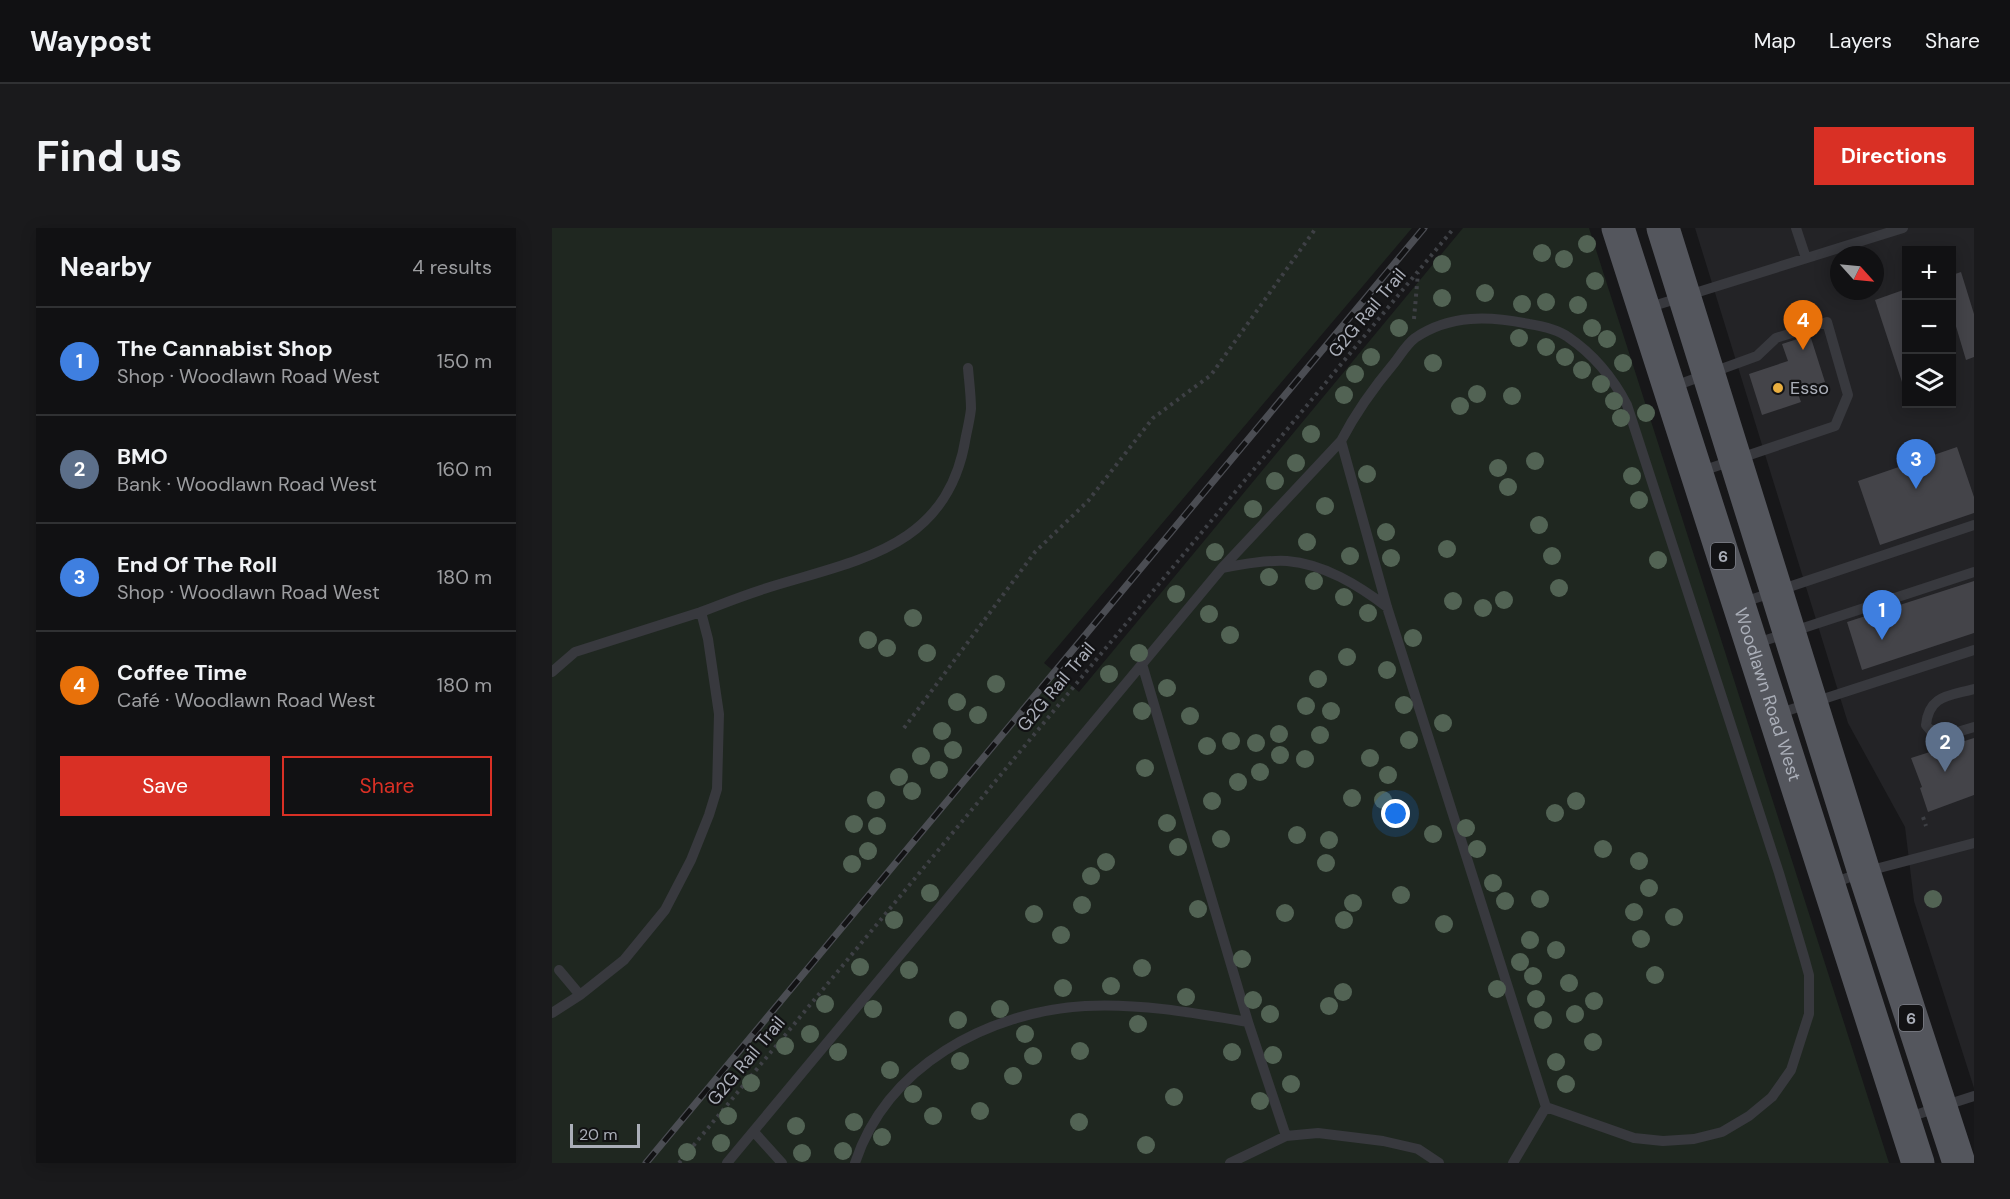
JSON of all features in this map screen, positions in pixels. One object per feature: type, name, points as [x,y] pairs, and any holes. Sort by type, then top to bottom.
[{"type":"main road","name":"Woodlawn Road West","points":[[1618,228],[1918,1163]]},
{"type":"main road","name":"6","points":[[1663,228],[1686,296],[1810,702],[1958,1161]]},
{"type":"lane","points":[[1796,228],[1806,258]]},
{"type":"lane","points":[[1644,309],[1903,228]]},
{"type":"lane","points":[[727,1163],[1222,568],[1341,441],[1353,417],[1373,388],[1413,339],[1432,328],[1473,318],[1495,318],[1546,327],[1566,336],[1600,366],[1617,385],[1635,425],[1779,873],[1809,975],[1809,1014],[1791,1070],[1772,1097],[1749,1116],[1722,1132],[1694,1139],[1663,1141],[1635,1138],[1546,1107]]},
{"type":"lane","points":[[1670,387],[1757,356],[1776,338],[1827,322],[1848,395],[1835,426],[1696,473]]},
{"type":"lane","points":[[552,672],[575,652],[701,612],[770,587],[860,560],[906,538],[932,514],[952,486],[964,450],[971,409],[968,368]]},
{"type":"lane","points":[[1341,441],[1387,606],[1546,1107],[1513,1163]]},
{"type":"lane","points":[[1738,604],[1974,525]]},
{"type":"lane","points":[[1222,568],[1255,562],[1287,561],[1313,566],[1337,575],[1367,591],[1387,606]]},
{"type":"lane","points":[[1751,645],[1974,572]]},
{"type":"lane","points":[[552,1013],[580,995],[624,960],[664,910],[691,860],[709,815],[717,789],[719,714],[708,639],[701,612]]},
{"type":"lane","points":[[1773,715],[1974,650]]},
{"type":"lane","points":[[1142,664],[1248,1022],[1286,1136]]},
{"type":"lane","points":[[1974,689],[1937,699],[1927,711],[1926,725],[1931,731],[1944,736],[1974,727]]},
{"type":"lane","points":[[1827,885],[1864,872],[1974,843]]},
{"type":"lane","points":[[559,970],[580,995]]},
{"type":"lane","points":[[855,1163],[866,1134],[878,1114],[903,1084],[930,1060],[966,1038],[1005,1022],[1045,1011],[1085,1006],[1144,1008],[1248,1022]]},
{"type":"lane","points":[[1903,1119],[1974,1096]]},
{"type":"lane","points":[[754,1132],[782,1163]]},
{"type":"lane","points":[[1230,1163],[1286,1136],[1318,1132],[1383,1141],[1418,1149],[1439,1163]]},
{"type":"path","points":[[904,728],[1035,552],[1088,501],[1153,418],[1211,375],[1316,228]]},
{"type":"path","name":"G2G Rail Trail","points":[[679,1163],[1454,228]]},
{"type":"path","points":[[1413,339],[1418,272]]},
{"type":"path","points":[[1923,817],[1926,826]]},
{"type":"shaded area","points":[[552,228],[1412,228],[1044,663],[1079,692],[1463,228],[1589,228],[1889,1163],[552,1163]]},
{"type":"shaded area","points":[[1695,228],[1974,228],[1974,1088],[1914,901],[1905,827],[1848,723]]},
{"type":"building","points":[[1961,272],[1974,314],[1974,357],[1966,360],[1956,326],[1956,274]]},
{"type":"building","points":[[1902,290],[1902,382],[1875,300],[1884,300],[1884,297]]},
{"type":"building","points":[[1810,335],[1825,382],[1797,391],[1801,402],[1762,415],[1749,374],[1788,361],[1782,344]]},
{"type":"building","points":[[1957,447],[1974,497],[1974,513],[1880,545],[1858,481]]},
{"type":"building","points":[[1974,581],[1974,633],[1862,670],[1847,622]]},
{"type":"building","points":[[1974,738],[1974,795],[1928,812],[1911,758]]},
{"type":"railway","points":[[646,1163],[1424,228]]},
{"type":"place","name":"Coffee Time","points":[[1803,350]]},
{"type":"place","name":"Esso","points":[[1778,388]]},
{"type":"place","name":"End Of The Roll","points":[[1916,489]]},
{"type":"place","name":"The Cannabist Shop","points":[[1882,640]]},
{"type":"place","name":"BMO","points":[[1945,772]]}]
